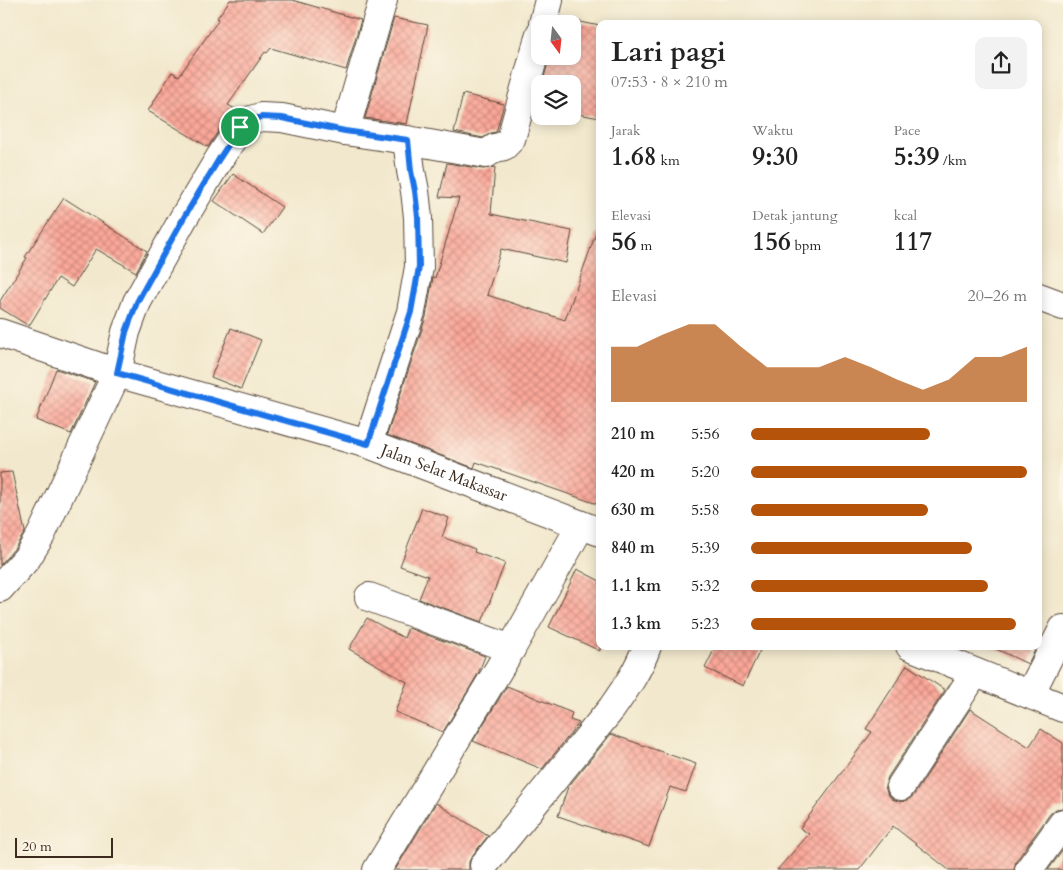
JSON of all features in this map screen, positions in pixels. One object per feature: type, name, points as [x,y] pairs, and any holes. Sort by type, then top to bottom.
[{"type":"street","points":[[345,131],[383,0]]},
{"type":"street","points":[[545,15],[549,0]]},
{"type":"street","points":[[0,588],[26,558],[41,535],[117,373],[126,332],[137,302],[183,219],[240,127],[261,117],[282,118],[345,131],[486,154],[495,148],[504,146],[511,139],[531,65]]},
{"type":"street","points":[[368,444],[411,312],[419,267],[418,217],[408,140]]},
{"type":"street","points":[[1042,298],[1063,306]]},
{"type":"street","name":"Jalan Selat Makassar","points":[[0,333],[117,373],[368,444],[590,528]]},
{"type":"street","points":[[377,870],[511,649],[590,528]]},
{"type":"street","points":[[369,597],[511,649]]},
{"type":"street","points":[[1030,694],[1063,629]]},
{"type":"street","points":[[484,865],[612,708],[629,684],[646,650]]},
{"type":"street","points":[[920,650],[1063,708]]},
{"type":"street","points":[[901,786],[976,673]]},
{"type":"street","points":[[1029,870],[1063,823]]},
{"type":"building","points":[[230,0],[292,0],[361,20],[346,70],[271,48],[267,53],[265,52],[228,105],[237,110],[227,118],[208,147],[148,111],[172,72],[179,76]]},
{"type":"building","points":[[394,18],[428,25],[407,124],[365,118]]},
{"type":"building","points":[[581,22],[596,25],[596,117],[581,115],[581,75],[545,75],[547,65],[581,65]]},
{"type":"building","points":[[463,94],[504,104],[496,132],[483,138],[454,132]]},
{"type":"building","points":[[447,163],[483,169],[495,167],[491,214],[572,231],[566,263],[501,249],[487,295],[565,320],[596,233],[596,504],[476,462],[474,468],[387,435],[426,317],[433,277],[435,278],[459,198],[439,197]]},
{"type":"building","points":[[233,174],[282,207],[263,234],[214,201]]},
{"type":"building","points":[[64,198],[147,251],[136,272],[96,249],[72,287],[58,278],[29,326],[0,308],[0,301],[27,258],[25,257]]},
{"type":"building","points":[[231,328],[261,340],[241,389],[211,377]]},
{"type":"building","points":[[56,369],[95,382],[71,434],[36,420]]},
{"type":"building","points":[[12,472],[25,532],[0,565],[0,473]]},
{"type":"building","points":[[422,508],[449,518],[442,537],[475,549],[474,552],[505,563],[482,622],[419,599],[428,576],[400,566]]},
{"type":"building","points":[[577,569],[596,579],[596,649],[549,627]]},
{"type":"building","points":[[367,618],[404,638],[408,628],[485,656],[478,674],[443,732],[395,712],[407,682],[349,649]]},
{"type":"building","points":[[714,650],[760,650],[743,686],[705,668]]},
{"type":"building","points":[[998,650],[1035,650],[1028,664]]},
{"type":"building","points":[[907,665],[945,690],[888,777],[885,786],[887,793],[892,799],[901,802],[908,800],[914,795],[970,709],[1029,747],[1041,729],[1063,743],[1063,808],[1056,809],[1050,814],[1016,861],[1014,870],[949,870],[893,826],[859,870],[777,870],[809,834],[800,828],[872,732],[866,729]]},
{"type":"building","points":[[507,686],[572,713],[570,720],[579,723],[542,769],[473,741]]},
{"type":"building","points":[[611,734],[696,764],[686,792],[670,787],[649,847],[558,816],[568,787]]},
{"type":"building","points":[[436,803],[488,836],[472,856],[469,862],[469,870],[395,870]]},
{"type":"building","points":[[1063,850],[1063,870],[1048,870]]},
{"type":"route","points":[[261,117],[282,118],[345,131],[408,140],[418,217],[419,267],[411,312],[368,444],[117,373],[126,332],[137,302],[183,219],[240,127],[261,117]]}]
